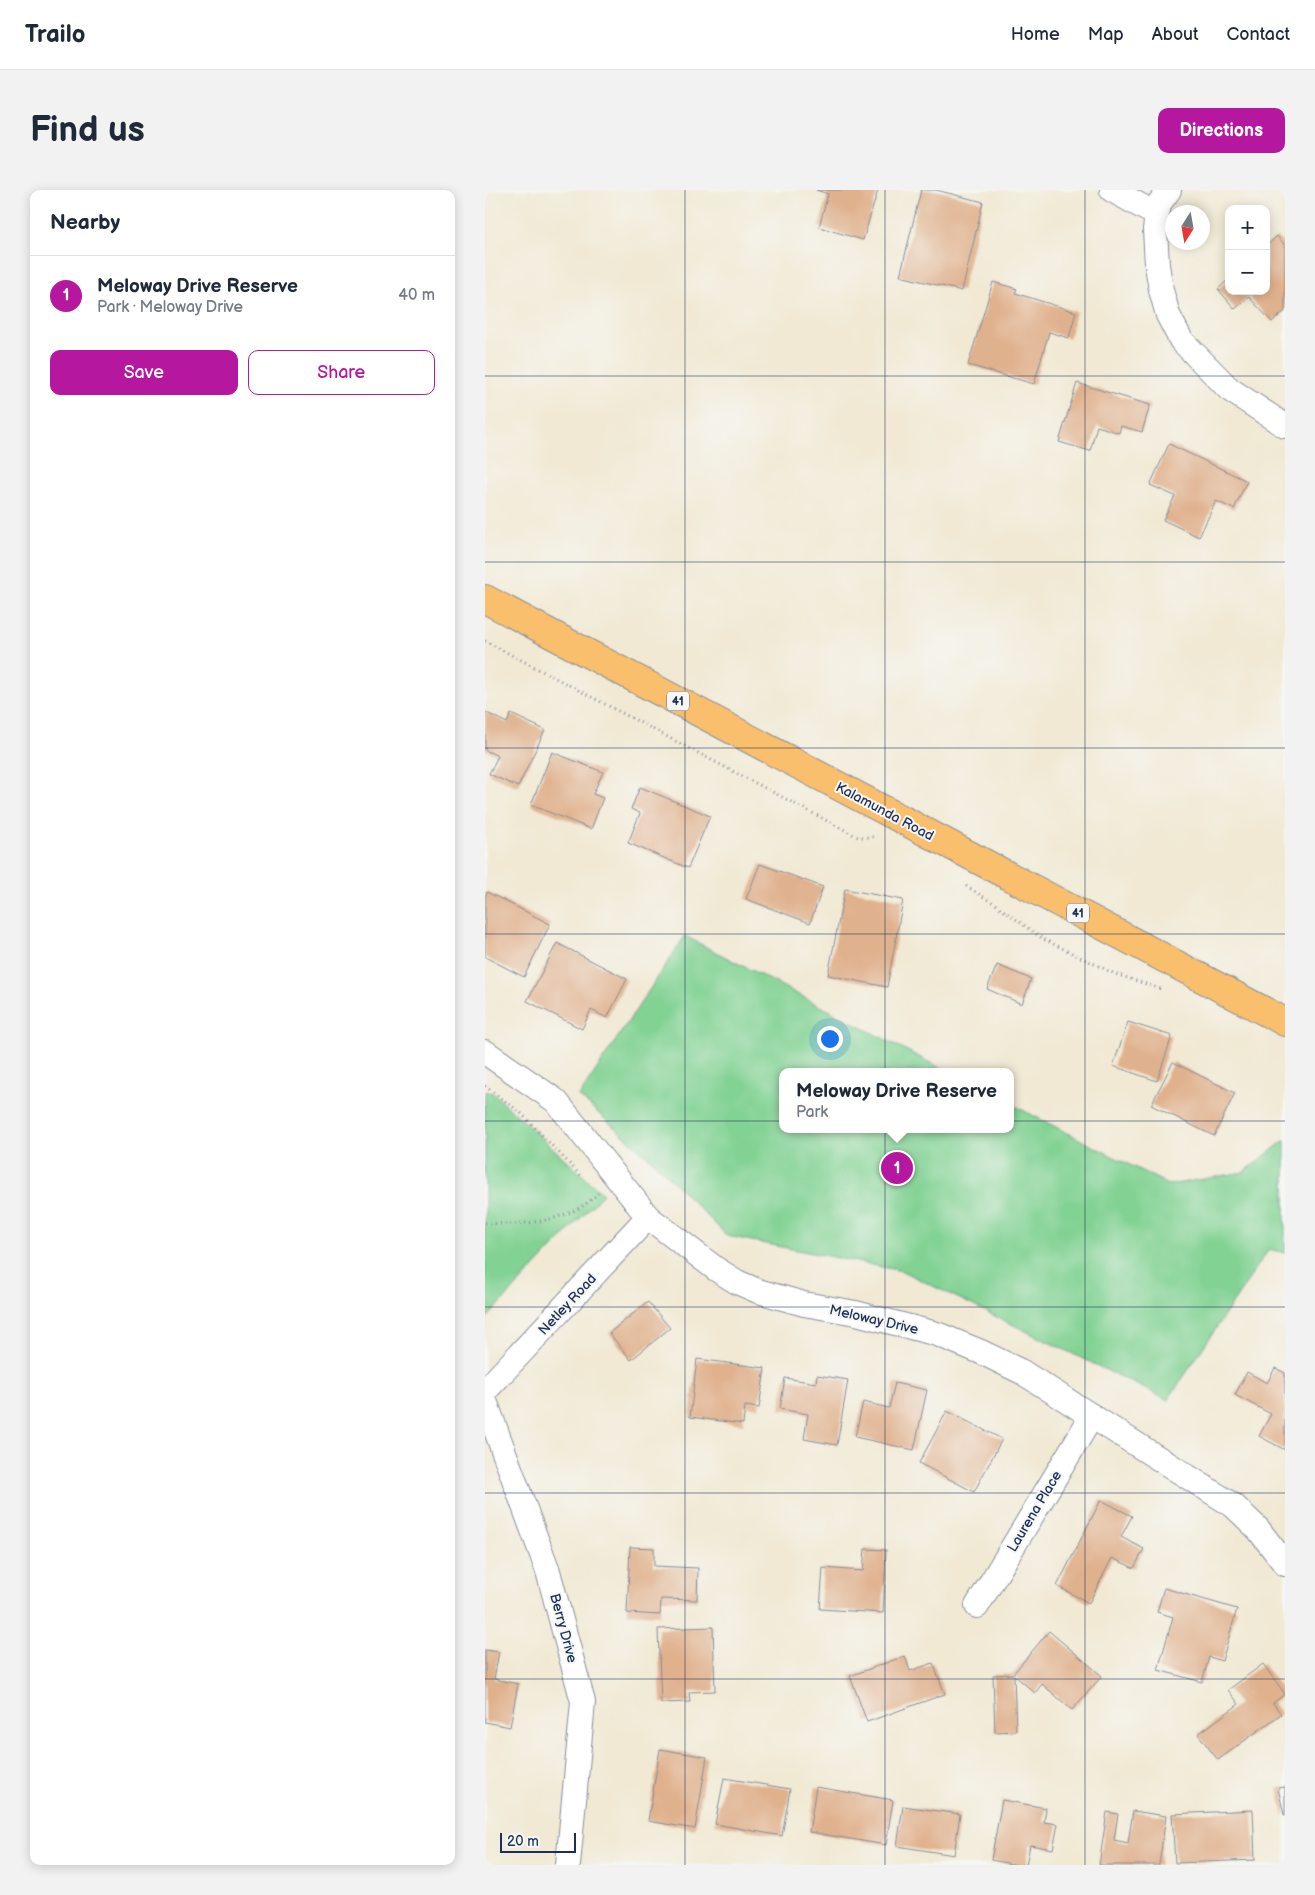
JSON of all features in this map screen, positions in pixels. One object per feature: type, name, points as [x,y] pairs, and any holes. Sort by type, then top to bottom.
[{"type":"main road","name":"Kalamunda Road","points":[[485,599],[1285,1022]]},
{"type":"street","points":[[1112,190],[1157,215]]},
{"type":"street","points":[[1169,190],[1159,204],[1155,229],[1157,265],[1168,315],[1181,340],[1229,389],[1285,426]]},
{"type":"street","name":"Meloway Drive","points":[[485,1052],[556,1101],[648,1216],[716,1269],[737,1282],[758,1291],[805,1304],[856,1313],[937,1334],[1022,1372],[1234,1506],[1258,1529],[1285,1564]]},
{"type":"street","name":"Netley Road","points":[[485,1391],[648,1216]]},
{"type":"street","name":"Berry Drive","points":[[485,1401],[548,1571],[583,1702],[568,1865]]},
{"type":"street","name":"Laurena Place","points":[[977,1606],[1092,1416]]},
{"type":"path","points":[[485,641],[858,838],[883,838]]},
{"type":"path","points":[[961,882],[1043,938],[1115,974],[1167,991]]},
{"type":"path","points":[[485,1086],[519,1112],[585,1180]]},
{"type":"path","points":[[485,1223],[523,1224],[543,1221],[561,1215],[598,1194],[592,1187]]},
{"type":"green space","points":[[685,936],[940,1068],[779,1068],[779,1133],[1014,1133],[1014,1106],[1169,1185],[1244,1172],[1285,1140],[1285,1253],[1269,1249],[1168,1400],[902,1271],[727,1236],[656,1164],[579,1096]]},
{"type":"green space","points":[[485,1091],[493,1093],[603,1194],[485,1320]]},
{"type":"building","points":[[816,190],[878,190],[863,240],[819,227],[828,194]]},
{"type":"building","points":[[921,190],[936,190],[983,202],[962,291],[900,276]]},
{"type":"building","points":[[1277,236],[1285,245],[1285,311],[1272,322],[1249,297],[1235,309],[1218,289],[1225,283],[1225,295],[1270,295],[1270,242]]},
{"type":"building","points":[[993,282],[1017,289],[1015,293],[1076,312],[1069,338],[1049,332],[1034,384],[968,365]]},
{"type":"building","points":[[1077,383],[1150,405],[1142,432],[1121,426],[1119,433],[1097,426],[1090,451],[1059,442]]},
{"type":"building","points":[[1169,444],[1247,481],[1234,509],[1216,501],[1199,537],[1163,520],[1175,496],[1150,485]]},
{"type":"building","points":[[485,712],[507,723],[511,714],[545,730],[518,787],[489,774],[498,756],[485,750]]},
{"type":"building","points":[[552,752],[603,772],[593,794],[603,798],[591,829],[531,805]]},
{"type":"building","points":[[640,787],[710,816],[688,868],[628,843],[640,813],[631,809]]},
{"type":"building","points":[[760,864],[823,887],[810,923],[746,899]]},
{"type":"building","points":[[845,889],[903,900],[887,987],[828,975]]},
{"type":"building","points":[[487,892],[550,924],[524,977],[485,957],[485,896]]},
{"type":"building","points":[[557,943],[627,979],[607,1018],[591,1010],[582,1029],[527,1001]]},
{"type":"building","points":[[997,965],[1031,979],[1022,1004],[987,989]]},
{"type":"building","points":[[1128,1022],[1172,1036],[1157,1081],[1113,1066]]},
{"type":"building","points":[[1173,1062],[1235,1093],[1214,1136],[1151,1105]]},
{"type":"building","points":[[648,1302],[670,1328],[631,1360],[609,1333]]},
{"type":"building","points":[[697,1359],[765,1368],[759,1408],[745,1406],[743,1424],[690,1417]]},
{"type":"building","points":[[1275,1368],[1285,1373],[1285,1450],[1259,1436],[1271,1414],[1235,1395],[1247,1372],[1267,1383]]},
{"type":"building","points":[[817,1375],[848,1380],[837,1445],[804,1439],[808,1414],[780,1409],[785,1378],[816,1383]]},
{"type":"building","points":[[895,1383],[927,1390],[914,1450],[855,1437],[863,1402],[889,1408]]},
{"type":"building","points":[[947,1411],[1002,1439],[974,1492],[919,1463]]},
{"type":"building","points":[[1101,1500],[1132,1516],[1121,1537],[1144,1549],[1134,1568],[1112,1558],[1089,1603],[1057,1586]]},
{"type":"building","points":[[630,1547],[654,1548],[654,1566],[698,1568],[697,1600],[661,1599],[660,1615],[627,1613]]},
{"type":"building","points":[[865,1549],[886,1550],[883,1613],[820,1609],[823,1568],[863,1571]]},
{"type":"building","points":[[1164,1588],[1237,1609],[1222,1661],[1209,1657],[1202,1682],[1158,1670],[1173,1617],[1157,1612]]},
{"type":"building","points":[[713,1627],[715,1691],[689,1692],[690,1702],[661,1703],[658,1629]]},
{"type":"building","points":[[1049,1631],[1102,1676],[1072,1710],[1042,1684],[1035,1693],[1014,1675],[1016,1731],[995,1732],[993,1675],[1013,1674]]},
{"type":"building","points":[[485,1650],[499,1652],[494,1679],[518,1684],[510,1727],[485,1722]]},
{"type":"building","points":[[905,1656],[910,1671],[933,1663],[945,1694],[867,1722],[850,1676]]},
{"type":"building","points":[[1263,1664],[1285,1694],[1273,1703],[1281,1714],[1218,1760],[1198,1734],[1239,1704],[1228,1690]]},
{"type":"building","points":[[660,1749],[707,1757],[695,1829],[648,1821]]},
{"type":"building","points":[[724,1778],[790,1789],[782,1836],[715,1824]]},
{"type":"building","points":[[816,1787],[893,1800],[886,1845],[809,1832]]},
{"type":"building","points":[[1285,1787],[1285,1815],[1284,1815],[1278,1788]]},
{"type":"building","points":[[1002,1800],[1046,1808],[1044,1822],[1058,1824],[1053,1849],[1030,1845],[1026,1865],[991,1860]]},
{"type":"building","points":[[903,1806],[960,1814],[954,1855],[897,1846]]},
{"type":"building","points":[[1253,1810],[1255,1860],[1175,1863],[1172,1814]]},
{"type":"building","points":[[1133,1811],[1166,1816],[1159,1865],[1099,1865],[1107,1812],[1118,1814],[1114,1840],[1128,1843]]},
{"type":"place","name":"Meloway Drive Reserve","points":[[897,1168]]}]
